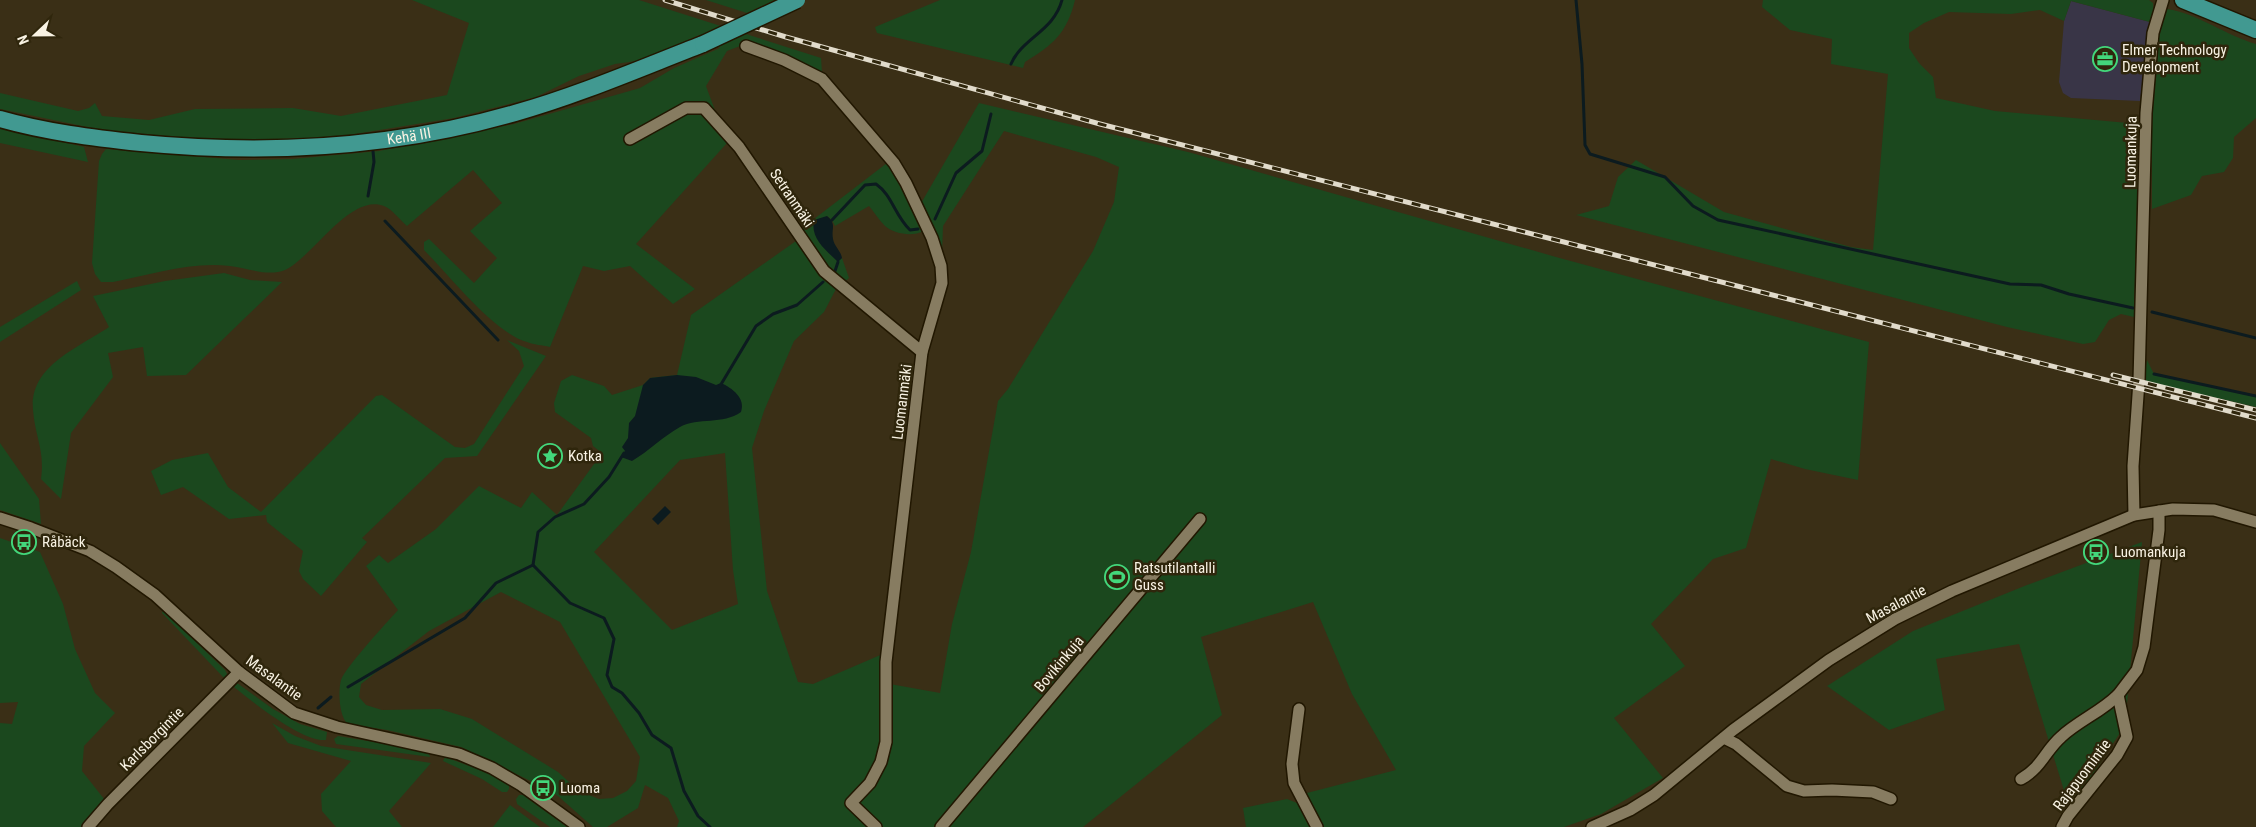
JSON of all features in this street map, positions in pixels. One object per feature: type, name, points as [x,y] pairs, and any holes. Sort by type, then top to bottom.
[{"type":"highway","name":"Kehä III","points":[[0,119],[51,131],[89,137],[189,147],[269,149],[346,144],[453,128],[515,113],[596,86],[703,44],[797,0]]},
{"type":"highway","points":[[2182,0],[2256,30]]},
{"type":"street","name":"Luomankuja","points":[[2134,515],[2133,466],[2139,381],[2146,112],[2153,33],[2163,0]]},
{"type":"street","name":"Luomanmäki","points":[[746,46],[784,60],[822,79],[894,163],[906,182],[932,238],[941,275],[942,283],[922,352],[886,662],[886,742],[881,762],[870,783],[851,803],[876,827]]},
{"type":"street","name":"Setranmäki","points":[[630,140],[686,108],[704,108],[739,147],[824,271],[922,352]]},
{"type":"street","name":"Masalantie","points":[[1592,827],[1630,810],[1654,795],[1724,738],[1829,660],[1895,619],[1952,591],[2134,515],[2159,511],[2214,510],[2256,522]]},
{"type":"street","points":[[2021,780],[2034,772],[2061,737],[2108,705],[2137,670],[2144,648],[2159,530],[2159,511]]},
{"type":"street","name":"Masalantie","points":[[0,518],[32,528],[90,551],[116,567],[155,595],[239,672],[294,713],[337,727],[459,754],[492,768],[579,827]]},
{"type":"street","name":"Bovikinkuja","points":[[941,827],[1200,519]]},
{"type":"street","name":"Karlsborgintie","points":[[88,827],[108,804],[239,672]]},
{"type":"street","name":"Rajapuomintie","points":[[2062,827],[2079,802],[2117,755],[2127,737],[2118,695]]},
{"type":"street","points":[[1299,709],[1292,764],[1294,782],[1316,827]]},
{"type":"street","points":[[1724,738],[1736,744],[1787,786],[1804,791],[1873,792],[1891,799]]},
{"type":"shaded area","points":[[2071,1],[2150,22],[2140,101],[2071,98],[2063,93],[2059,82],[2064,21]]},
{"type":"shaded area","points":[[827,216],[832,221],[834,242],[842,258],[838,262],[820,244],[814,233],[814,220]]},
{"type":"shaded area","points":[[677,375],[696,377],[716,385],[721,383],[725,385],[740,398],[742,402],[741,412],[719,420],[687,424],[673,431],[632,461],[621,457],[625,451],[622,447],[628,438],[629,423],[635,416],[643,385],[650,378]]},
{"type":"shaded area","points":[[665,506],[671,512],[658,525],[652,519]]},
{"type":"green space","points":[[412,0],[639,0],[821,58],[822,73],[787,56],[748,43],[727,51],[706,86],[727,143],[636,244],[695,289],[673,304],[630,266],[604,271],[583,266],[550,347],[527,342],[500,327],[472,302],[424,250],[424,242],[429,239],[474,283],[497,258],[470,231],[502,203],[473,170],[407,226],[387,207],[371,204],[358,209],[345,217],[308,253],[285,270],[272,273],[230,266],[201,265],[113,282],[101,282],[95,274],[92,263],[99,161],[106,149],[239,160],[292,159],[379,151],[514,124],[640,88],[674,68],[720,48],[699,35],[643,60],[615,64],[579,76],[536,97],[454,118],[330,138],[207,140],[102,130],[0,109],[0,93],[78,111],[89,108],[95,103],[102,116],[149,120],[195,109],[293,108],[341,116],[447,95],[469,23]]},
{"type":"green space","points":[[706,0],[775,0],[747,13]]},
{"type":"green space","points":[[940,0],[1075,0],[1068,21],[1058,37],[1044,50],[1025,62],[1023,68],[877,33],[875,27]]},
{"type":"green space","points":[[1763,0],[2149,0],[2153,3],[2154,14],[2150,22],[2071,1],[2064,21],[2040,10],[2011,14],[1949,12],[1924,23],[1909,33],[1909,48],[1919,63],[1933,77],[1936,98],[1995,111],[2139,124],[2134,317],[2121,314],[2109,320],[2095,342],[2083,344],[2007,327],[1576,215],[1609,206],[1618,177],[1636,160],[1724,212],[1851,247],[1873,250],[1888,74],[1831,64],[1832,39],[1790,30],[1762,7]]},
{"type":"green space","points":[[2167,9],[2190,15],[2256,44],[2256,118],[2234,137],[2233,158],[2224,172],[2202,176],[2191,195],[2152,209],[2152,101],[2159,28]]},
{"type":"green space","points":[[979,103],[1188,152],[1556,257],[1869,342],[1858,480],[1805,469],[1771,459],[1746,548],[1713,559],[1651,624],[1685,666],[1614,718],[1663,778],[1601,814],[1564,827],[1320,827],[1303,794],[1396,770],[1352,694],[1313,602],[1201,637],[1222,715],[1083,827],[677,827],[679,821],[668,798],[645,785],[638,808],[607,827],[593,827],[558,796],[461,747],[387,730],[348,724],[345,721],[340,704],[341,680],[358,656],[398,610],[366,566],[379,555],[388,563],[436,529],[479,486],[521,508],[532,492],[557,515],[602,453],[593,446],[591,438],[555,412],[554,403],[561,381],[572,375],[604,386],[612,395],[643,385],[650,378],[677,375],[691,315],[796,241],[801,229],[887,163],[902,185],[923,231],[914,234],[904,234],[893,231],[885,226],[869,206],[835,226],[827,216],[838,261],[842,258],[849,278],[836,289],[824,312],[794,341],[764,411],[752,448],[767,591],[798,682],[813,684],[885,653],[893,655],[890,684],[940,693],[952,624],[971,552],[998,401],[1008,389],[1093,251],[1114,202],[1119,167],[1096,157],[1004,131],[943,226],[942,253],[920,205]],"holes":[[[725,453],[733,570],[738,604],[672,630],[594,552],[680,460]],[[501,592],[560,622],[640,757],[636,781],[627,791],[613,798],[599,799],[579,791],[558,772],[472,719],[440,709],[382,710],[366,705],[359,697],[361,684],[429,631]]]},
{"type":"green space","points":[[0,127],[84,147],[88,162],[0,143]]},
{"type":"green space","points":[[224,273],[250,280],[282,282],[186,375],[147,376],[143,347],[108,353],[113,377],[71,433],[61,499],[41,479],[42,460],[34,420],[34,395],[39,381],[58,360],[109,327],[93,296],[165,281]]},
{"type":"green space","points":[[77,281],[81,290],[0,342],[0,327]]},
{"type":"green space","points":[[507,340],[546,356],[477,456],[445,458],[362,538],[367,542],[321,596],[303,579],[299,571],[303,551],[267,522],[266,515],[229,519],[183,487],[161,495],[151,471],[172,460],[208,453],[228,487],[261,512],[376,396],[382,395],[455,447],[465,448],[474,444],[524,366],[519,351]]},
{"type":"green space","points":[[2147,360],[2154,374],[2256,396],[2256,407],[2143,381]]},
{"type":"green space","points":[[0,443],[39,499],[41,524],[0,510]]},
{"type":"green space","points":[[0,538],[40,552],[63,604],[75,649],[95,693],[115,713],[84,746],[82,771],[108,804],[85,827],[0,827],[0,723],[12,724],[18,702],[0,703]]},
{"type":"green space","points":[[2142,542],[2125,725],[2070,810],[2019,644],[1936,659],[1945,710],[1889,730],[1827,686],[1913,631],[2027,585]]},
{"type":"green space","points":[[163,610],[225,670],[228,676],[225,679],[162,613]]},
{"type":"green space","points":[[237,683],[273,709],[300,724],[327,732],[326,740],[304,735],[278,720],[234,687]]},
{"type":"green space","points":[[272,723],[295,736],[321,746],[431,763],[389,811],[402,827],[336,827],[322,811],[321,794],[351,761],[288,743]]},
{"type":"green space","points":[[338,736],[428,751],[430,757],[336,744],[334,739]]},
{"type":"green space","points":[[445,757],[483,771],[509,785],[509,789],[507,792],[502,792],[482,779],[443,761]]},
{"type":"green space","points":[[519,795],[523,795],[567,827],[550,827],[517,804],[516,799]]},
{"type":"green space","points":[[1287,799],[1297,803],[1310,827],[1246,827],[1243,808]]},
{"type":"green space","points":[[510,805],[540,827],[493,827]]},
{"type":"waterway","points":[[1011,64],[1022,47],[1052,19],[1058,11],[1062,0]]},
{"type":"waterway","points":[[1576,0],[1582,64],[1585,145],[1590,154],[1665,177],[1693,206],[1718,220],[2010,284],[2041,285],[2069,294],[2133,308]]},
{"type":"waterway","points":[[935,219],[956,173],[982,151],[991,114]]},
{"type":"waterway","points":[[368,196],[374,162],[373,151]]},
{"type":"waterway","points":[[832,220],[865,185],[876,184],[886,194],[910,230],[918,229]]},
{"type":"waterway","points":[[385,221],[498,340]]},
{"type":"waterway","points":[[835,271],[838,262]]},
{"type":"waterway","points":[[720,386],[756,326],[773,314],[797,305],[823,282]]},
{"type":"waterway","points":[[2152,312],[2256,338]]},
{"type":"waterway","points":[[2154,374],[2256,396]]},
{"type":"waterway","points":[[624,453],[609,477],[584,504],[555,517],[538,532],[533,565],[570,603],[604,618],[614,639],[607,675],[612,687],[622,693],[639,713],[652,735],[671,748],[684,791],[698,816],[710,827]]},
{"type":"waterway","points":[[348,687],[465,618],[496,583],[533,565]]},
{"type":"waterway","points":[[318,708],[331,697]]},
{"type":"railway","points":[[665,0],[786,37],[1100,124],[2256,418]]},
{"type":"railway","points":[[2113,375],[2256,410]]},
{"type":"place","name":"Elmer Technology Development","points":[[2105,59]]},
{"type":"place","name":"Kotka","points":[[550,456]]},
{"type":"place","name":"Råbäck","points":[[24,542]]},
{"type":"place","name":"Luomankuja","points":[[2096,552]]},
{"type":"place","name":"Ratsutilantalli Guss","points":[[1117,577]]},
{"type":"place","name":"Luoma","points":[[543,788]]}]
